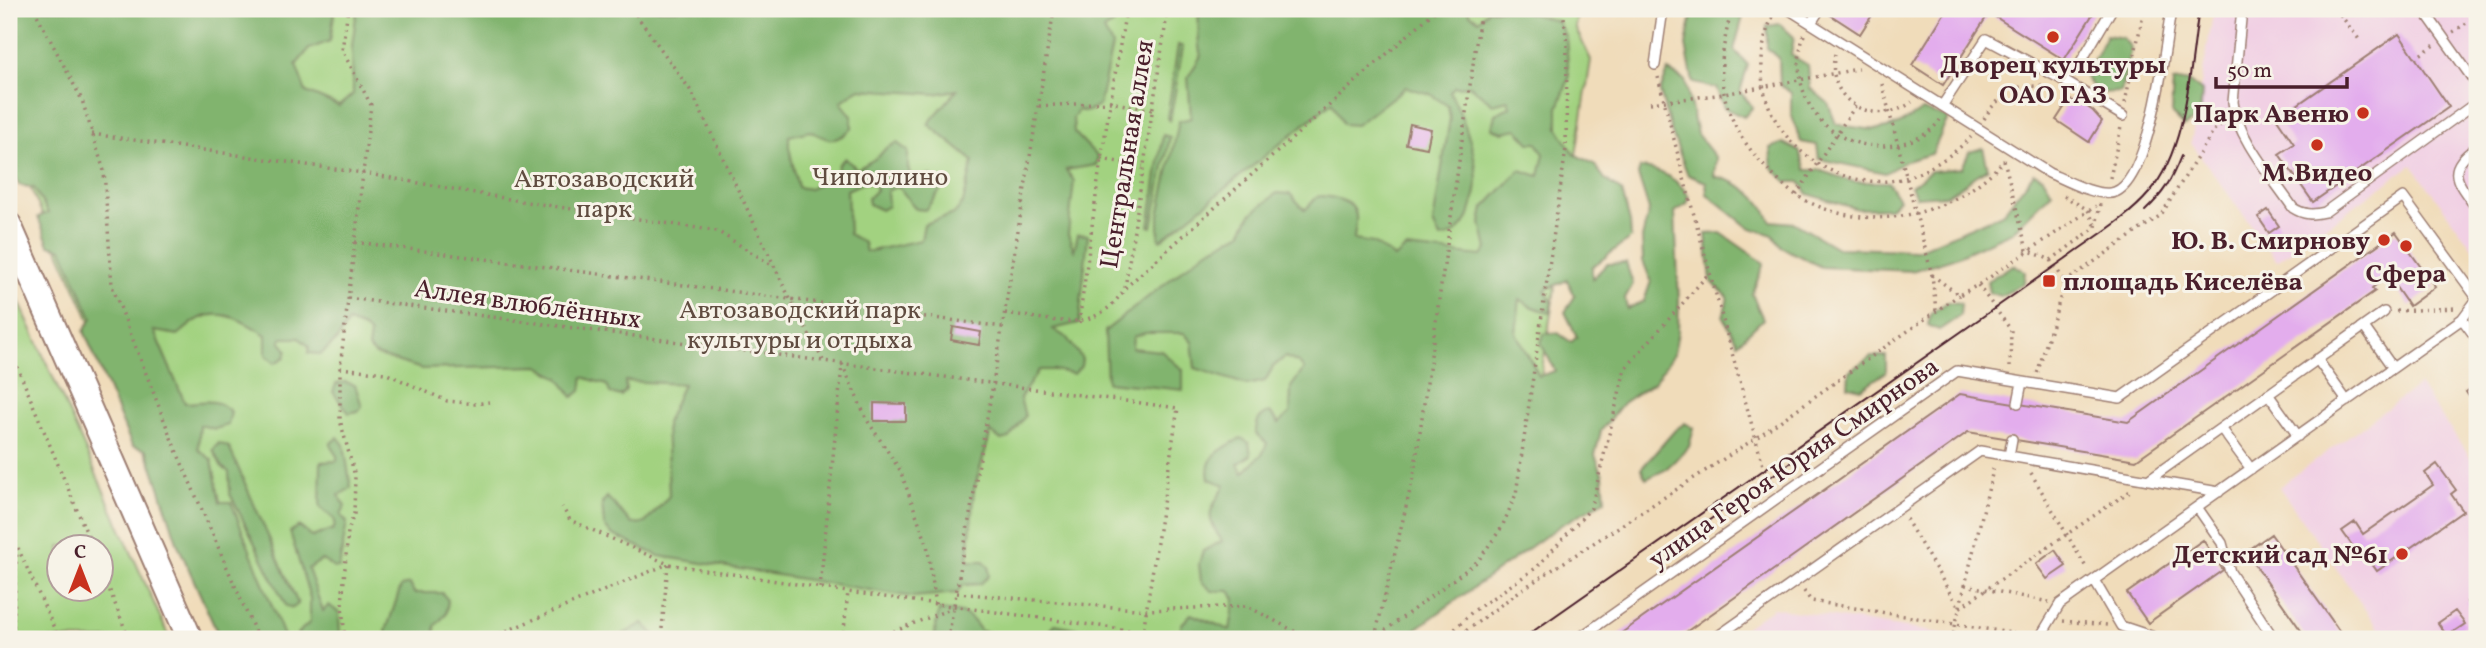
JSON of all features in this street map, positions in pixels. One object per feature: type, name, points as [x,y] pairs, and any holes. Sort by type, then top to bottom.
[{"type":"street","points":[[9,225],[190,639]]},
{"type":"lane","points":[[1655,65],[1663,9]]},
{"type":"lane","points":[[1788,9],[2049,173],[2084,188],[2107,193],[2120,190],[2127,183],[2148,137],[2171,9]]},
{"type":"lane","points":[[1811,23],[1820,9]]},
{"type":"lane","points":[[2061,79],[2079,65],[2112,9]]},
{"type":"lane","points":[[2242,9],[2234,115],[2246,139],[2293,208],[2301,213],[2315,215],[2325,212],[2477,102]]},
{"type":"lane","points":[[2423,9],[2477,85]]},
{"type":"lane","points":[[1945,108],[1986,39],[2061,79],[2123,117]]},
{"type":"lane","points":[[2477,147],[2462,157],[2457,169],[2458,181],[2477,209]]},
{"type":"lane","name":"улица Героя Юрия Смирнова","points":[[1578,639],[1957,371],[2120,398],[2403,197],[2476,301]]},
{"type":"lane","points":[[2040,638],[2060,604],[2462,319],[2476,301]]},
{"type":"lane","points":[[2148,480],[2384,312]]},
{"type":"lane","points":[[2462,319],[2477,339]]},
{"type":"lane","points":[[2364,327],[2393,368]]},
{"type":"lane","points":[[2317,359],[2347,401]]},
{"type":"lane","points":[[2018,403],[2022,382]]},
{"type":"lane","points":[[2268,394],[2298,436]]},
{"type":"lane","points":[[2221,428],[2251,469]]},
{"type":"lane","points":[[2009,456],[2012,439]]},
{"type":"lane","points":[[1714,639],[1980,451],[2219,492]]},
{"type":"lane","points":[[2197,507],[2222,543],[2230,572],[2274,639]]},
{"type":"lane","points":[[2094,580],[2121,626],[2154,639]]},
{"type":"path","points":[[34,9],[82,100],[104,171],[112,286],[173,443],[258,639]]},
{"type":"path","points":[[345,639],[342,606],[348,531],[354,514],[355,476],[340,420],[340,368],[371,105],[342,50],[348,9]]},
{"type":"path","points":[[632,9],[691,91],[790,299],[823,361]]},
{"type":"path","points":[[948,639],[1003,327],[1054,9]]},
{"type":"path","name":"Центральная аллея","points":[[1126,9],[1101,159],[1079,323],[1096,317],[1115,303],[1125,288],[1168,9]]},
{"type":"path","points":[[1125,288],[1437,9]]},
{"type":"path","points":[[1374,639],[1414,473],[1481,9]]},
{"type":"path","points":[[1374,639],[1478,561],[1502,527],[1516,495],[1566,149],[1567,45],[1563,9]]},
{"type":"path","points":[[1732,9],[1725,37],[1722,67],[1724,94],[1738,131],[1755,156],[1796,195],[1824,208],[1858,217],[1916,214],[1955,200],[1979,185],[1994,172],[2011,150]]},
{"type":"path","points":[[1777,9],[1770,20],[1762,62],[1763,86],[1768,104],[1789,140],[1816,163],[1852,179],[1882,180],[1906,177],[1945,159],[1961,147],[1991,108],[2011,89],[2041,87],[2061,79]]},
{"type":"path","points":[[2107,193],[2144,9]]},
{"type":"path","points":[[2336,9],[2361,42]]},
{"type":"path","points":[[1811,23],[1803,37],[1800,52],[1800,79],[1811,109],[1836,135],[1870,145],[1912,141],[1933,129],[1945,108]]},
{"type":"path","points":[[1841,42],[1835,55],[1833,73],[1839,92],[1856,105],[1878,113],[1889,113],[1903,109],[1919,92]]},
{"type":"path","points":[[2415,58],[2425,51]]},
{"type":"path","points":[[1655,65],[1764,468],[1782,495]]},
{"type":"path","points":[[1650,103],[1724,94],[1877,65],[1932,275],[1936,310]]},
{"type":"path","points":[[1038,106],[1110,103],[1152,110]]},
{"type":"path","points":[[1796,195],[1856,105]]},
{"type":"path","points":[[2034,384],[2064,282],[2161,215],[2215,129],[2234,115]]},
{"type":"path","points":[[92,134],[363,173],[520,201],[717,231],[775,267]]},
{"type":"path","points":[[1101,159],[1143,166]]},
{"type":"path","points":[[2004,159],[2027,250]]},
{"type":"path","points":[[1455,639],[1543,575],[1756,438],[1936,310],[2101,204],[2096,227],[2051,260]]},
{"type":"path","points":[[355,242],[1003,327]]},
{"type":"path","points":[[2027,250],[2051,260],[2064,282]]},
{"type":"path","points":[[1445,639],[1472,612],[1536,568],[1591,508],[1625,369],[1710,272]]},
{"type":"path","points":[[1932,275],[1959,295]]},
{"type":"path","points":[[1978,285],[2011,330],[2010,380]]},
{"type":"path","name":"Аллея влюблённых","points":[[348,298],[1178,408],[1146,610]]},
{"type":"path","points":[[2384,312],[2476,301]]},
{"type":"path","points":[[1005,313],[1079,323]]},
{"type":"path","points":[[9,347],[86,532]]},
{"type":"path","points":[[820,588],[842,364]]},
{"type":"path","points":[[842,364],[867,420],[900,470],[928,544],[936,605]]},
{"type":"path","points":[[340,368],[385,373],[447,401],[475,404],[489,402]]},
{"type":"path","points":[[1949,639],[1956,624],[1997,454]]},
{"type":"path","points":[[2023,459],[2094,580]]},
{"type":"path","points":[[1959,608],[2148,480]]},
{"type":"path","points":[[562,507],[570,520],[667,564],[936,605],[1143,632],[1146,610]]},
{"type":"path","points":[[1899,508],[1959,608]]},
{"type":"path","points":[[9,521],[17,546],[59,639]]},
{"type":"path","points":[[13,639],[17,546]]},
{"type":"path","points":[[487,639],[667,564]]},
{"type":"path","points":[[661,639],[667,564]]},
{"type":"path","points":[[1796,581],[1811,601],[2040,638]]},
{"type":"path","points":[[1965,585],[2060,604]]},
{"type":"path","points":[[843,639],[848,592]]},
{"type":"path","points":[[957,593],[1146,610],[1247,606],[1309,639]]},
{"type":"path","points":[[114,602],[129,639]]},
{"type":"path","points":[[874,639],[955,607]]},
{"type":"path","points":[[2050,620],[2121,626]]},
{"type":"shaded area","points":[[2214,9],[2477,9],[2477,254],[2412,165],[2277,261],[2191,143]]},
{"type":"shaded area","name":"Детский сад №61","points":[[2419,385],[2477,467],[2477,621],[2452,639],[2386,639],[2279,487]]},
{"type":"shaded area","points":[[1773,608],[1953,635],[1983,639],[1729,639]]},
{"type":"green space","name":"Автозаводский парк культуры и отдыха","points":[[9,9],[1578,9],[1575,27],[1591,60],[1526,471],[1402,639],[226,639],[84,307],[9,140]]},
{"type":"green space","name":"Автозаводский парк","points":[[9,9],[335,9],[330,41],[309,49],[296,65],[306,92],[339,106],[353,94],[352,46],[357,9],[1112,9],[1116,17],[1114,24],[1104,30],[1112,46],[1099,106],[1086,112],[1078,110],[1073,118],[1074,132],[1098,157],[1096,165],[1066,170],[1074,181],[1068,234],[1074,250],[1078,234],[1088,235],[1079,323],[1053,329],[1067,338],[1082,359],[1081,366],[1074,374],[1039,370],[1020,398],[1025,416],[1009,438],[1001,440],[991,432],[974,489],[968,561],[984,561],[989,567],[989,576],[980,584],[963,585],[957,593],[913,597],[659,556],[611,534],[604,525],[602,503],[607,497],[632,524],[645,523],[669,496],[666,423],[683,384],[625,381],[626,390],[621,396],[610,393],[607,385],[583,377],[581,391],[573,397],[559,378],[539,366],[422,369],[376,355],[368,348],[370,335],[364,328],[348,322],[337,340],[321,354],[308,353],[309,346],[299,338],[283,338],[280,341],[287,350],[285,357],[275,363],[266,355],[266,335],[235,318],[210,315],[198,319],[178,335],[154,331],[185,403],[215,402],[231,412],[228,425],[215,429],[200,425],[198,449],[212,460],[220,502],[231,502],[285,639],[220,639],[178,545],[147,450],[132,446],[84,331],[92,318],[62,249],[49,245],[38,217],[48,213],[34,188],[19,185],[9,163]],"holes":[[[858,89],[935,94],[957,90],[928,124],[973,161],[963,203],[954,214],[924,224],[921,240],[866,252],[864,243],[849,234],[847,190],[865,182],[874,184],[876,190],[868,198],[869,204],[881,210],[888,206],[887,191],[898,186],[916,209],[925,210],[940,191],[939,182],[930,175],[912,179],[908,168],[908,151],[897,143],[857,169],[845,158],[838,165],[837,172],[810,189],[798,187],[789,136],[810,131],[827,139],[841,137],[852,128],[852,116],[841,102]]]},
{"type":"green space","points":[[1198,9],[1468,9],[1470,14],[1479,20],[1489,9],[1514,9],[1557,21],[1566,37],[1569,78],[1558,108],[1558,128],[1574,154],[1594,164],[1605,179],[1622,192],[1630,222],[1631,238],[1592,267],[1592,279],[1607,264],[1626,263],[1633,284],[1625,298],[1627,309],[1644,301],[1651,281],[1643,261],[1642,238],[1649,210],[1638,175],[1640,168],[1669,176],[1689,197],[1687,204],[1675,212],[1679,302],[1674,353],[1654,382],[1623,403],[1601,431],[1595,455],[1603,475],[1605,500],[1561,525],[1402,639],[1181,639],[1181,625],[1191,614],[1230,630],[1235,599],[1230,591],[1212,591],[1201,581],[1199,564],[1203,551],[1222,541],[1212,525],[1211,513],[1225,485],[1209,479],[1209,464],[1222,449],[1241,438],[1249,443],[1251,455],[1238,464],[1243,473],[1263,453],[1267,443],[1256,434],[1258,420],[1270,412],[1279,423],[1290,413],[1291,387],[1304,369],[1299,363],[1285,357],[1273,367],[1265,381],[1247,385],[1195,368],[1192,342],[1184,333],[1145,333],[1133,337],[1132,348],[1161,351],[1183,370],[1183,390],[1107,382],[1105,331],[1206,251],[1241,233],[1251,214],[1277,193],[1290,194],[1305,210],[1318,196],[1347,203],[1356,216],[1354,240],[1373,243],[1395,258],[1406,248],[1482,256],[1487,249],[1481,223],[1484,208],[1520,170],[1539,176],[1544,154],[1537,143],[1530,143],[1517,129],[1503,132],[1492,128],[1495,114],[1510,107],[1508,100],[1493,104],[1470,86],[1454,87],[1450,92],[1465,126],[1476,167],[1476,191],[1463,226],[1455,233],[1440,238],[1433,223],[1450,118],[1448,106],[1430,94],[1406,87],[1356,125],[1343,124],[1332,102],[1161,240],[1159,215],[1179,121],[1191,118],[1188,77],[1201,56]],"holes":[[[1567,280],[1575,296],[1565,312],[1577,337],[1571,342],[1558,333],[1544,334],[1541,343],[1555,371],[1539,376],[1516,333],[1520,299],[1530,306],[1550,313],[1552,302],[1545,290]]]},
{"type":"green space","points":[[1693,9],[1745,9],[1734,50],[1748,65],[1740,92],[1753,107],[1744,117],[1724,108],[1716,88],[1693,83],[1686,45]]},
{"type":"green space","points":[[1780,24],[1794,37],[1791,55],[1808,65],[1810,88],[1828,103],[1836,124],[1881,129],[1900,124],[1922,110],[1948,118],[1932,154],[1906,161],[1885,173],[1819,159],[1817,145],[1801,142],[1791,114],[1791,93],[1780,85],[1779,58],[1767,48],[1767,26]]},
{"type":"green space","points":[[2106,35],[2123,38],[2131,48],[2121,92],[2098,93],[2085,77]]},
{"type":"green space","points":[[1178,45],[1183,47],[1170,121],[1167,118]]},
{"type":"green space","points":[[1668,71],[1685,80],[1697,134],[1716,158],[1714,176],[1749,191],[1762,204],[1771,221],[1795,223],[1837,248],[1917,250],[2002,214],[2034,173],[2043,177],[2052,192],[2012,232],[1953,258],[1912,271],[1821,267],[1781,247],[1773,235],[1748,227],[1707,194],[1706,182],[1688,175],[1660,92]]},
{"type":"green space","points":[[2188,81],[2202,92],[2200,117],[2184,126],[2171,113],[2173,82]]},
{"type":"green space","points":[[1163,135],[1170,137],[1152,227],[1149,226]]},
{"type":"green space","points":[[1783,143],[1799,151],[1806,170],[1819,170],[1854,182],[1888,182],[1899,199],[1890,208],[1857,209],[1808,194],[1800,182],[1787,182],[1772,168],[1770,148]]},
{"type":"green space","points":[[1983,148],[1988,168],[1947,195],[1916,197],[1911,186],[1931,171],[1962,168],[1969,152]]},
{"type":"green space","points":[[1721,233],[1764,263],[1752,294],[1763,319],[1738,343],[1723,317],[1728,297],[1711,281],[1706,234]]},
{"type":"green space","points":[[2013,265],[2025,271],[2024,283],[2001,296],[1989,293],[1987,281]]},
{"type":"green space","points":[[9,279],[170,639],[9,639]]},
{"type":"green space","points":[[1948,302],[1961,303],[1960,316],[1939,330],[1928,325],[1931,313]]},
{"type":"green space","points":[[1871,356],[1886,356],[1886,372],[1861,389],[1848,386],[1849,371]]},
{"type":"green space","points":[[345,382],[355,385],[362,406],[358,411],[349,413],[333,392],[336,384]]},
{"type":"green space","points":[[1685,423],[1694,428],[1689,447],[1665,470],[1646,479],[1641,469],[1675,430]]},
{"type":"green space","points":[[338,437],[344,445],[351,488],[339,495],[345,506],[341,515],[347,522],[339,568],[334,568],[322,560],[308,569],[323,611],[329,605],[339,613],[340,639],[299,639],[297,634],[310,622],[310,598],[290,532],[299,526],[312,537],[334,529],[335,520],[320,507],[321,462],[337,461],[331,443]]},
{"type":"green space","points":[[219,443],[229,447],[298,604],[293,608],[286,606],[230,494],[229,472],[222,467],[213,450]]},
{"type":"green space","points":[[410,584],[414,593],[442,593],[448,600],[446,614],[435,626],[436,639],[388,639],[386,631],[401,586]]},
{"type":"green space","points":[[939,610],[964,614],[981,631],[1020,639],[953,639],[934,636]]},
{"type":"green space","points":[[643,623],[656,636],[652,639],[615,639]]},
{"type":"green space","points":[[1055,624],[1083,630],[1094,639],[1049,639],[1048,632]]},
{"type":"building","name":"Дворец культуры ОАО ГАЗ","points":[[1832,9],[1876,9],[1860,34],[1829,14]]},
{"type":"building","name":"Дворец культуры ОАО ГАЗ","points":[[1947,9],[2096,9],[2064,60],[1989,13],[1943,85],[1912,65]]},
{"type":"building","name":"Парк Авеню","points":[[2399,34],[2449,107],[2313,202],[2279,154],[2294,144],[2277,119]]},
{"type":"building","points":[[2069,100],[2082,103],[2102,121],[2089,142],[2056,120]]},
{"type":"building","points":[[1410,124],[1431,129],[1427,148],[1406,144]]},
{"type":"building","points":[[2268,210],[2279,226],[2269,233],[2258,217]]},
{"type":"building","points":[[2396,232],[2435,287],[2409,306],[2388,276],[2372,288],[2375,291],[2136,460],[1968,432],[1676,639],[1613,639],[1960,394],[2128,422]]},
{"type":"building","points":[[953,327],[981,332],[979,345],[951,340]]},
{"type":"building","points":[[2477,384],[2477,408],[2466,392]]},
{"type":"building","points":[[874,403],[906,404],[906,421],[874,421]]},
{"type":"building","points":[[2437,464],[2456,490],[2451,494],[2463,511],[2377,571],[2365,554],[2361,558],[2342,531],[2355,522],[2363,534],[2433,485],[2425,473]]},
{"type":"building","points":[[2271,534],[2345,639],[2307,639],[2246,552]]},
{"type":"building","points":[[2203,540],[2223,570],[2148,623],[2127,593]]},
{"type":"building","points":[[2055,550],[2066,566],[2047,579],[2036,564]]},
{"type":"building","points":[[2477,595],[2477,617],[2467,602]]},
{"type":"building","points":[[2455,611],[2465,624],[2447,636],[2438,623]]},
{"type":"tram line","points":[[1522,639],[2131,211],[2149,193],[2162,174],[2180,130],[2190,80],[2199,9]]},
{"type":"tram line","points":[[2145,211],[2166,186],[2181,156]]},
{"type":"tram line","points":[[1708,521],[1814,446]]},
{"type":"place","name":"Дворец культуры ОАО ГАЗ","points":[[2053,37]]},
{"type":"place","name":"Парк Авеню","points":[[2363,113]]},
{"type":"place","name":"М.Видео","points":[[2317,145]]},
{"type":"place","name":"Ю. В. Смирнову","points":[[2384,240]]},
{"type":"place","name":"Сфера","points":[[2406,246]]},
{"type":"place","name":"площадь Киселёва","points":[[2049,281]]},
{"type":"place","name":"Детский сад №61","points":[[2402,554]]},
{"type":"park label","name":"Чиполлино","points":[[880,176]]}]
